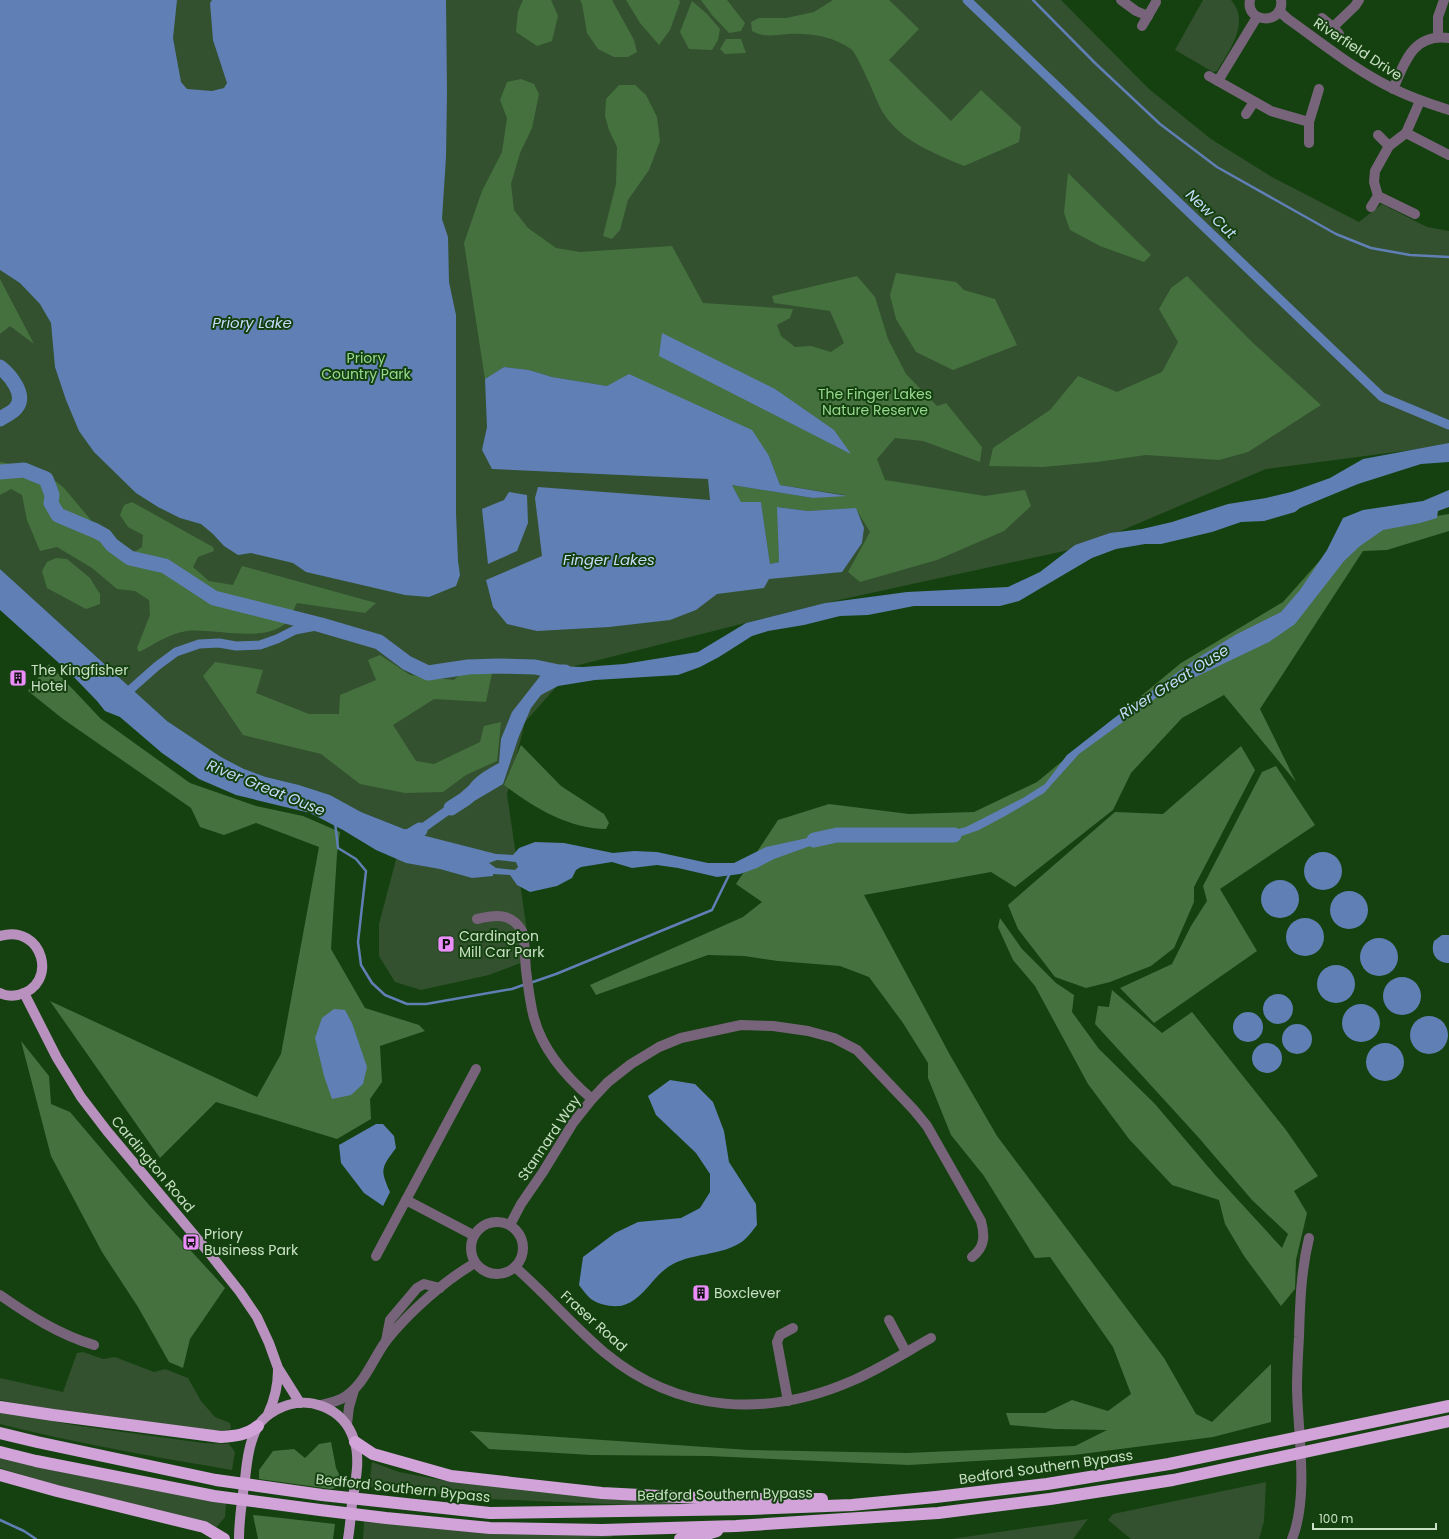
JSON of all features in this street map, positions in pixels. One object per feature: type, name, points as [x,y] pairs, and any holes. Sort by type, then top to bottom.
[{"type":"highway","name":"Bedford Southern Bypass","points":[[0,1433],[216,1480],[322,1495],[490,1513],[751,1509],[852,1505],[1055,1483],[1169,1464],[1449,1406]]},
{"type":"highway","points":[[0,1407],[221,1437],[244,1434],[258,1426]]},
{"type":"highway","name":"Bedford Southern Bypass","points":[[0,1452],[36,1461],[214,1496],[320,1510],[386,1518],[498,1528],[602,1530],[736,1526],[938,1512],[1050,1500],[1173,1480],[1449,1421]]},
{"type":"highway","points":[[355,1442],[373,1454],[451,1476],[602,1494],[716,1499],[819,1498],[852,1505]]},
{"type":"highway","points":[[0,1475],[57,1491],[204,1527],[224,1539]]},
{"type":"highway","points":[[680,1539],[694,1538],[736,1526]]},
{"type":"main road","points":[[0,935],[16,934],[29,939],[39,950],[43,965],[40,977],[34,987],[24,993],[13,996],[0,993]]},
{"type":"main road","name":"Cardington Road","points":[[24,993],[57,1058],[81,1097],[106,1131],[210,1254],[257,1317],[278,1368],[300,1403]]},
{"type":"main road","name":"Cardington Road","points":[[268,1414],[275,1400],[278,1385],[278,1368]]},
{"type":"main road","points":[[239,1539],[239,1521],[250,1446],[258,1426],[268,1414],[283,1406],[300,1403],[321,1405],[332,1411],[348,1424],[355,1442],[357,1465],[348,1539]]},
{"type":"street","points":[[1121,0],[1136,11],[1148,16]]},
{"type":"street","points":[[1250,0],[1249,3],[1251,12],[1257,17],[1264,19],[1273,17],[1279,11],[1281,0]]},
{"type":"street","points":[[1322,18],[1336,30],[1359,0]]},
{"type":"street","points":[[1438,36],[1438,17],[1444,0]]},
{"type":"street","points":[[1142,26],[1156,2]]},
{"type":"street","name":"Riverfield Drive","points":[[1279,11],[1360,70],[1393,89],[1420,101],[1449,110]]},
{"type":"street","points":[[1257,17],[1213,79],[1271,111],[1309,122]]},
{"type":"street","points":[[1393,89],[1411,52],[1423,41],[1438,36],[1449,38]]},
{"type":"street","points":[[1309,143],[1309,122],[1319,89]]},
{"type":"street","points":[[1415,214],[1378,196],[1374,182],[1375,171],[1389,146],[1406,133],[1420,101]]},
{"type":"street","points":[[1246,114],[1254,102]]},
{"type":"street","points":[[1406,133],[1449,155]]},
{"type":"street","points":[[1378,135],[1389,146]]},
{"type":"street","points":[[1371,207],[1378,196]]},
{"type":"street","points":[[477,919],[496,915],[503,916],[518,924],[524,932],[524,958],[530,1003],[534,1019],[549,1052],[563,1071],[592,1099]]},
{"type":"street","name":"Stannard Way","points":[[510,1225],[521,1204],[543,1172],[573,1123],[608,1082],[631,1064],[659,1047],[680,1038],[741,1025],[773,1026],[808,1031],[834,1038],[857,1050],[920,1117],[977,1214],[984,1233],[982,1244],[978,1252],[972,1257]]},
{"type":"street","points":[[376,1256],[476,1069]]},
{"type":"street","points":[[406,1200],[474,1236]]},
{"type":"street","points":[[499,1221],[510,1225],[518,1231],[522,1241],[523,1251],[520,1260],[515,1267],[508,1272],[497,1274],[482,1270],[475,1263],[471,1253],[471,1243],[474,1236],[480,1227],[490,1222],[499,1221]]},
{"type":"street","points":[[1292,1539],[1297,1526],[1300,1509],[1301,1486],[1297,1387],[1303,1262],[1309,1238]]},
{"type":"street","points":[[348,1424],[349,1407],[354,1390],[386,1341],[440,1288],[461,1271],[475,1263]]},
{"type":"street","name":"Fraser Road","points":[[515,1267],[577,1328],[605,1353],[624,1367],[657,1386],[680,1395],[700,1400],[734,1404],[763,1404],[803,1398],[856,1379],[931,1338]]},
{"type":"street","points":[[386,1341],[390,1320],[417,1288],[424,1284],[440,1288]]},
{"type":"street","points":[[0,1296],[32,1317],[74,1339],[94,1346]]},
{"type":"street","points":[[889,1320],[906,1352]]},
{"type":"street","points":[[788,1401],[777,1342],[780,1335],[793,1328]]},
{"type":"street","points":[[321,1405],[341,1399],[354,1390]]},
{"type":"green space","name":"Priory Country Park","points":[[0,0],[1061,0],[1149,89],[1211,139],[1272,177],[1359,222],[1382,204],[1427,227],[1449,231],[1449,445],[1266,469],[1083,547],[825,603],[575,666],[525,722],[507,794],[531,959],[489,975],[421,990],[395,982],[379,956],[379,924],[404,829],[361,812],[330,795],[299,785],[266,777],[244,769],[221,757],[167,721],[0,569]]},
{"type":"green space","points":[[523,0],[551,0],[558,16],[552,41],[537,46],[516,32],[518,11]]},
{"type":"green space","points":[[580,0],[612,0],[634,40],[637,52],[628,57],[614,57],[598,49],[587,33]]},
{"type":"green space","points":[[626,0],[679,0],[680,2],[670,30],[659,45],[640,23]]},
{"type":"green space","points":[[701,0],[727,0],[745,23],[741,31],[729,33],[712,15]]},
{"type":"green space","points":[[833,0],[889,0],[919,29],[889,60],[951,121],[981,90],[1021,127],[1019,142],[964,166],[918,145],[889,121],[882,111],[862,68],[851,49],[836,41],[821,36],[796,34],[765,35],[752,31],[751,22],[759,18],[786,18],[814,12]]},
{"type":"green space","points":[[1203,0],[1231,0],[1237,9],[1239,18],[1239,27],[1232,46],[1217,71],[1213,72],[1175,50]]},
{"type":"green space","points":[[692,1],[707,14],[720,29],[718,40],[712,50],[689,49],[680,32]]},
{"type":"green space","points":[[726,39],[741,39],[746,53],[725,54],[720,49]]},
{"type":"green space","name":"The Finger Lakes Nature Reserve","points":[[521,79],[534,84],[539,94],[532,128],[520,153],[511,184],[514,210],[528,228],[556,248],[580,252],[672,246],[703,303],[793,309],[790,318],[777,325],[781,336],[795,347],[811,346],[831,352],[844,343],[830,311],[774,303],[772,296],[857,276],[875,297],[888,339],[906,374],[937,406],[946,403],[982,447],[980,462],[923,441],[895,438],[877,459],[885,480],[985,496],[1025,490],[1031,506],[1004,531],[937,560],[860,582],[848,572],[870,532],[856,509],[808,511],[778,507],[779,562],[770,564],[761,502],[741,502],[732,485],[813,498],[845,495],[780,485],[769,456],[607,386],[552,377],[529,370],[504,367],[485,379],[464,243],[482,191],[502,152],[507,118],[500,100],[507,82]]},
{"type":"green space","points":[[619,85],[635,85],[646,95],[657,117],[660,141],[649,170],[628,200],[620,230],[612,239],[603,236],[616,184],[617,147],[609,130],[605,116],[606,99]]},
{"type":"green space","points":[[1068,173],[1151,255],[1144,262],[1100,246],[1070,230],[1064,213]]},
{"type":"green space","points":[[896,273],[956,282],[964,290],[995,299],[1017,345],[953,370],[916,352],[896,319],[890,295]]},
{"type":"green space","points":[[1187,276],[1252,342],[1321,405],[1248,452],[1219,460],[1146,455],[1097,462],[1043,467],[989,466],[993,448],[1050,410],[1078,376],[1117,392],[1162,372],[1178,342],[1159,309],[1171,288]]},
{"type":"green space","points":[[0,279],[34,344],[10,326],[0,334]]},
{"type":"green space","points":[[0,462],[42,470],[64,488],[90,519],[98,537],[120,557],[133,553],[142,547],[143,535],[128,527],[120,515],[124,505],[132,502],[213,547],[214,551],[198,557],[193,567],[209,581],[233,585],[242,566],[376,603],[365,613],[297,603],[287,622],[277,629],[253,634],[198,631],[181,632],[169,636],[139,652],[137,648],[150,615],[149,600],[135,591],[117,589],[92,568],[57,547],[40,551],[27,520],[22,495],[11,489],[0,495]]},
{"type":"green space","points":[[1449,514],[1449,531],[1387,550],[1363,551],[1260,709],[1296,782],[1224,695],[1182,718],[1131,773],[1113,810],[1015,887],[991,872],[864,895],[950,1055],[997,1136],[1164,1358],[1196,1414],[1212,1422],[1271,1364],[1271,1422],[1213,1437],[1074,1455],[909,1465],[709,1456],[591,1455],[489,1449],[470,1431],[749,1450],[906,1453],[1075,1446],[1107,1430],[1055,1429],[1010,1425],[1006,1413],[1045,1413],[1072,1400],[1108,1411],[1131,1394],[1113,1347],[1050,1257],[1035,1258],[984,1176],[951,1135],[928,1078],[928,1063],[903,1023],[869,977],[840,966],[778,961],[744,956],[708,955],[596,995],[590,985],[743,917],[762,902],[736,884],[778,820],[829,804],[909,814],[974,812],[1037,782],[1181,663],[1283,602],[1346,531]]},
{"type":"green space","points":[[56,558],[67,559],[90,578],[100,594],[100,604],[86,609],[47,588],[42,571],[47,562]]},
{"type":"green space","points":[[380,655],[410,675],[454,680],[466,669],[492,673],[486,702],[434,699],[393,725],[416,761],[434,764],[480,742],[484,726],[501,722],[497,761],[466,775],[443,792],[405,793],[360,784],[321,754],[243,735],[203,676],[215,662],[263,670],[256,693],[309,714],[339,714],[340,695],[376,680],[368,660]]},
{"type":"green space","points":[[49,664],[101,719],[190,783],[256,806],[303,816],[340,832],[337,854],[331,949],[365,1008],[419,1025],[425,1031],[380,1046],[382,1082],[370,1099],[371,1119],[337,1139],[216,1102],[160,1158],[50,1001],[257,1097],[281,1054],[319,847],[256,823],[224,835],[200,827],[191,808],[63,719],[28,691]]},
{"type":"green space","points":[[521,745],[561,786],[604,814],[609,823],[606,829],[592,828],[565,821],[540,809],[504,785]]},
{"type":"green space","points":[[1241,746],[1255,770],[1194,887],[1194,902],[1174,948],[1151,966],[1110,982],[1086,988],[1055,977],[1018,929],[1008,905],[1115,812],[1163,814]]},
{"type":"green space","points":[[1276,766],[1315,825],[1220,889],[1257,951],[1154,1023],[1120,988],[1172,964],[1191,926],[1207,901],[1203,886],[1262,772]]},
{"type":"green space","points":[[1000,918],[1022,949],[1056,983],[1074,995],[1072,1012],[1099,1049],[1155,1104],[1216,1176],[1282,1248],[1288,1234],[1252,1200],[1199,1138],[1095,1024],[1098,1006],[1109,1007],[1112,990],[1162,1033],[1192,1012],[1286,1130],[1318,1176],[1294,1191],[1307,1213],[1296,1260],[1295,1289],[1281,1306],[1244,1256],[1225,1224],[1219,1200],[1172,1185],[1129,1139],[1088,1084],[1035,986],[1013,960],[998,927]]},
{"type":"green space","points":[[21,1041],[49,1076],[51,1104],[70,1112],[149,1205],[225,1288],[190,1339],[183,1368],[169,1362],[138,1307],[102,1252],[51,1156]]},
{"type":"green space","points":[[83,1352],[103,1359],[115,1357],[154,1372],[165,1369],[188,1378],[201,1401],[215,1417],[230,1423],[231,1429],[217,1432],[53,1410],[0,1400],[0,1378],[63,1392],[77,1353]]},
{"type":"green space","points":[[0,1411],[73,1425],[203,1443],[229,1444],[235,1452],[232,1470],[115,1449],[0,1424]]},
{"type":"green space","points":[[331,1442],[336,1468],[345,1486],[331,1489],[259,1479],[259,1470],[273,1451],[294,1449],[305,1458],[319,1444]]},
{"type":"green space","points":[[0,1455],[226,1503],[225,1517],[215,1529],[58,1486],[0,1468]]},
{"type":"green space","points":[[372,1462],[399,1472],[452,1482],[676,1503],[676,1507],[489,1499],[369,1487]]},
{"type":"green space","points":[[1266,1482],[1264,1521],[1259,1539],[1131,1539],[1108,1520],[1113,1514]]},
{"type":"green space","points":[[253,1515],[335,1524],[333,1539],[258,1539]]},
{"type":"green space","points":[[1088,1519],[1073,1539],[951,1539]]},
{"type":"green space","points":[[364,1522],[492,1531],[612,1532],[612,1537],[577,1539],[363,1539]]},
{"type":"water","name":"Priory Lake","points":[[0,0],[177,0],[173,38],[181,82],[187,89],[212,91],[224,88],[227,83],[213,40],[210,3],[212,0],[446,0],[446,157],[442,219],[448,237],[449,282],[456,315],[456,513],[460,575],[456,586],[429,597],[405,595],[306,572],[293,563],[251,553],[238,555],[224,546],[201,524],[180,518],[158,507],[136,493],[94,452],[79,431],[66,400],[55,367],[51,323],[40,304],[20,283],[0,270]]},
{"type":"water","points":[[662,333],[775,389],[834,430],[851,454],[659,356]]},
{"type":"water","name":"Finger Lakes","points":[[504,367],[529,370],[552,377],[607,386],[629,374],[752,430],[769,456],[780,485],[847,496],[813,498],[732,485],[741,502],[761,502],[770,564],[779,562],[777,507],[808,511],[856,508],[864,528],[862,543],[842,572],[769,579],[764,588],[717,594],[696,610],[670,620],[609,627],[537,631],[507,624],[493,607],[486,580],[542,556],[535,498],[538,487],[710,500],[708,479],[492,469],[482,450],[487,427],[485,379]]},
{"type":"water","points":[[1449,443],[1449,462],[1421,464],[1358,484],[1300,508],[1295,512],[1264,521],[1241,522],[1212,532],[1161,544],[1145,544],[1116,549],[1092,558],[1019,601],[1000,606],[914,606],[868,615],[840,616],[804,625],[768,631],[752,636],[719,657],[700,667],[678,675],[595,680],[558,686],[541,695],[531,708],[519,736],[503,784],[476,800],[466,802],[462,798],[465,791],[477,777],[499,763],[501,739],[512,712],[548,666],[583,667],[624,664],[698,652],[746,623],[825,603],[907,592],[1008,587],[1040,572],[1075,545],[1110,533],[1142,529],[1172,522],[1228,504],[1266,498],[1291,492],[1330,478],[1363,459]]},
{"type":"water","points":[[1449,490],[1449,507],[1438,511],[1437,518],[1383,530],[1360,546],[1344,561],[1295,624],[1269,642],[1164,692],[1079,754],[1044,793],[979,830],[950,840],[924,840],[896,836],[935,835],[966,827],[1023,798],[1045,784],[1067,755],[1113,719],[1196,659],[1235,635],[1281,612],[1300,590],[1327,550],[1343,518],[1363,510],[1423,501]]},
{"type":"water","points":[[509,492],[527,495],[528,523],[517,551],[488,564],[482,509],[504,500]]},
{"type":"water","points":[[0,569],[167,721],[221,757],[244,769],[266,777],[299,785],[330,795],[361,812],[404,829],[414,830],[418,834],[496,854],[513,855],[519,848],[535,842],[564,843],[613,853],[634,851],[657,852],[708,863],[734,863],[766,847],[812,837],[838,836],[774,859],[757,868],[740,874],[717,877],[657,865],[632,868],[612,862],[581,867],[576,870],[572,878],[557,886],[530,892],[517,885],[510,875],[493,874],[493,876],[472,878],[440,869],[406,863],[376,850],[343,830],[310,813],[236,795],[199,779],[162,753],[120,717],[105,711],[70,673],[0,610]],"holes":[[[497,860],[516,862],[518,867],[515,870],[496,868],[489,863]]]},
{"type":"water","points":[[1319,852],[1327,852],[1334,855],[1339,860],[1342,871],[1339,882],[1334,887],[1327,890],[1319,890],[1312,887],[1307,882],[1304,875],[1304,867],[1307,860],[1312,855]]},
{"type":"water","points":[[1276,880],[1284,880],[1291,883],[1296,888],[1299,899],[1296,910],[1291,915],[1284,918],[1276,918],[1269,915],[1264,910],[1261,903],[1261,895],[1264,888],[1269,883]]},
{"type":"water","points":[[1345,891],[1353,891],[1360,894],[1365,899],[1368,910],[1365,921],[1360,926],[1353,929],[1345,929],[1338,926],[1333,921],[1330,914],[1330,906],[1333,899],[1338,894]]},
{"type":"water","points":[[1301,918],[1309,918],[1316,921],[1321,926],[1324,937],[1321,948],[1316,953],[1309,956],[1301,956],[1294,953],[1289,948],[1286,941],[1286,933],[1289,926],[1294,921]]},
{"type":"water","points":[[1442,935],[1449,935],[1449,963],[1444,963],[1437,959],[1433,950],[1434,941]]},
{"type":"water","points":[[1375,938],[1383,938],[1390,941],[1395,946],[1398,957],[1395,968],[1390,973],[1383,976],[1375,976],[1368,973],[1363,968],[1360,961],[1360,953],[1363,946],[1368,941]]},
{"type":"water","points":[[1332,965],[1340,965],[1347,968],[1352,973],[1355,984],[1352,995],[1347,1000],[1340,1003],[1332,1003],[1325,1000],[1320,995],[1317,988],[1317,980],[1320,973],[1325,968]]},
{"type":"water","points":[[1398,977],[1406,977],[1413,980],[1418,985],[1421,996],[1418,1007],[1413,1012],[1406,1015],[1398,1015],[1391,1012],[1386,1007],[1383,1000],[1383,992],[1386,985],[1391,980]]},
{"type":"water","points":[[1278,994],[1289,998],[1293,1009],[1289,1020],[1278,1024],[1267,1020],[1263,1009],[1267,998]]},
{"type":"water","points":[[1357,1004],[1365,1004],[1372,1007],[1377,1012],[1380,1023],[1377,1034],[1372,1039],[1365,1042],[1357,1042],[1350,1039],[1345,1034],[1342,1027],[1342,1019],[1345,1012],[1350,1007]]},
{"type":"water","points":[[334,1009],[345,1010],[352,1023],[367,1067],[363,1084],[351,1095],[332,1099],[324,1076],[315,1038],[322,1018]]},
{"type":"water","points":[[1248,1012],[1259,1016],[1263,1027],[1259,1038],[1248,1042],[1237,1038],[1233,1027],[1237,1016]]},
{"type":"water","points":[[1425,1016],[1433,1016],[1440,1019],[1445,1024],[1448,1035],[1445,1046],[1440,1051],[1433,1054],[1425,1054],[1418,1051],[1413,1046],[1410,1039],[1410,1031],[1413,1024],[1418,1019]]},
{"type":"water","points":[[1297,1024],[1308,1028],[1312,1039],[1308,1050],[1297,1054],[1286,1050],[1282,1039],[1286,1028]]},
{"type":"water","points":[[1267,1043],[1278,1047],[1282,1058],[1278,1069],[1267,1073],[1256,1069],[1252,1058],[1256,1047]]},
{"type":"water","points":[[1381,1043],[1389,1043],[1396,1046],[1401,1051],[1404,1062],[1401,1073],[1396,1078],[1389,1081],[1381,1081],[1374,1078],[1369,1073],[1366,1066],[1366,1058],[1369,1051],[1374,1046]]},
{"type":"water","points":[[670,1080],[695,1084],[713,1102],[724,1131],[729,1162],[756,1204],[757,1225],[743,1241],[734,1246],[725,1250],[686,1259],[668,1267],[637,1298],[631,1302],[620,1306],[603,1304],[591,1299],[579,1285],[583,1257],[615,1233],[638,1222],[681,1218],[700,1208],[710,1192],[710,1174],[696,1153],[656,1115],[648,1096]]},
{"type":"water","points":[[376,1124],[383,1124],[394,1136],[396,1148],[387,1160],[384,1169],[385,1178],[390,1192],[383,1206],[364,1193],[341,1163],[339,1145]]},
{"type":"waterway","name":"New Cut","points":[[967,0],[1382,397],[1449,425]]},
{"type":"waterway","points":[[1033,0],[1095,63],[1160,124],[1217,167],[1336,234],[1371,248],[1410,255],[1449,257]]},
{"type":"waterway","points":[[0,367],[12,380],[20,397],[16,408],[0,419]]},
{"type":"waterway","points":[[0,472],[24,470],[46,479],[52,495],[51,503],[58,515],[105,536],[112,545],[130,558],[165,566],[214,598],[321,625],[379,642],[407,663],[428,673],[468,667],[498,666],[535,667],[565,672]]},
{"type":"waterway","points":[[122,697],[157,666],[176,652],[199,644],[219,643],[236,646],[260,645],[295,630],[321,625]]},
{"type":"waterway","points":[[451,808],[465,799],[480,786]]},
{"type":"waterway","points":[[420,830],[451,808]]},
{"type":"waterway","points":[[335,822],[338,848],[356,859],[366,871],[358,942],[361,965],[372,983],[385,995],[407,1004],[426,1004],[512,989],[526,984]]},
{"type":"waterway","points":[[402,841],[420,830]]},
{"type":"waterway","name":"River Great Ouse","points":[[814,840],[837,835],[954,835]]},
{"type":"waterway","points":[[530,983],[556,974],[712,910],[730,873]]},
{"type":"waterway","points":[[0,1520],[24,1531],[36,1539]]},
{"type":"place","name":"The Kingfisher Hotel","points":[[18,678]]},
{"type":"place","name":"Cardington Mill Car Park","points":[[446,944]]},
{"type":"place","name":"Priory Business Park","points":[[191,1242]]},
{"type":"place","name":"Boxclever","points":[[701,1293]]}]
